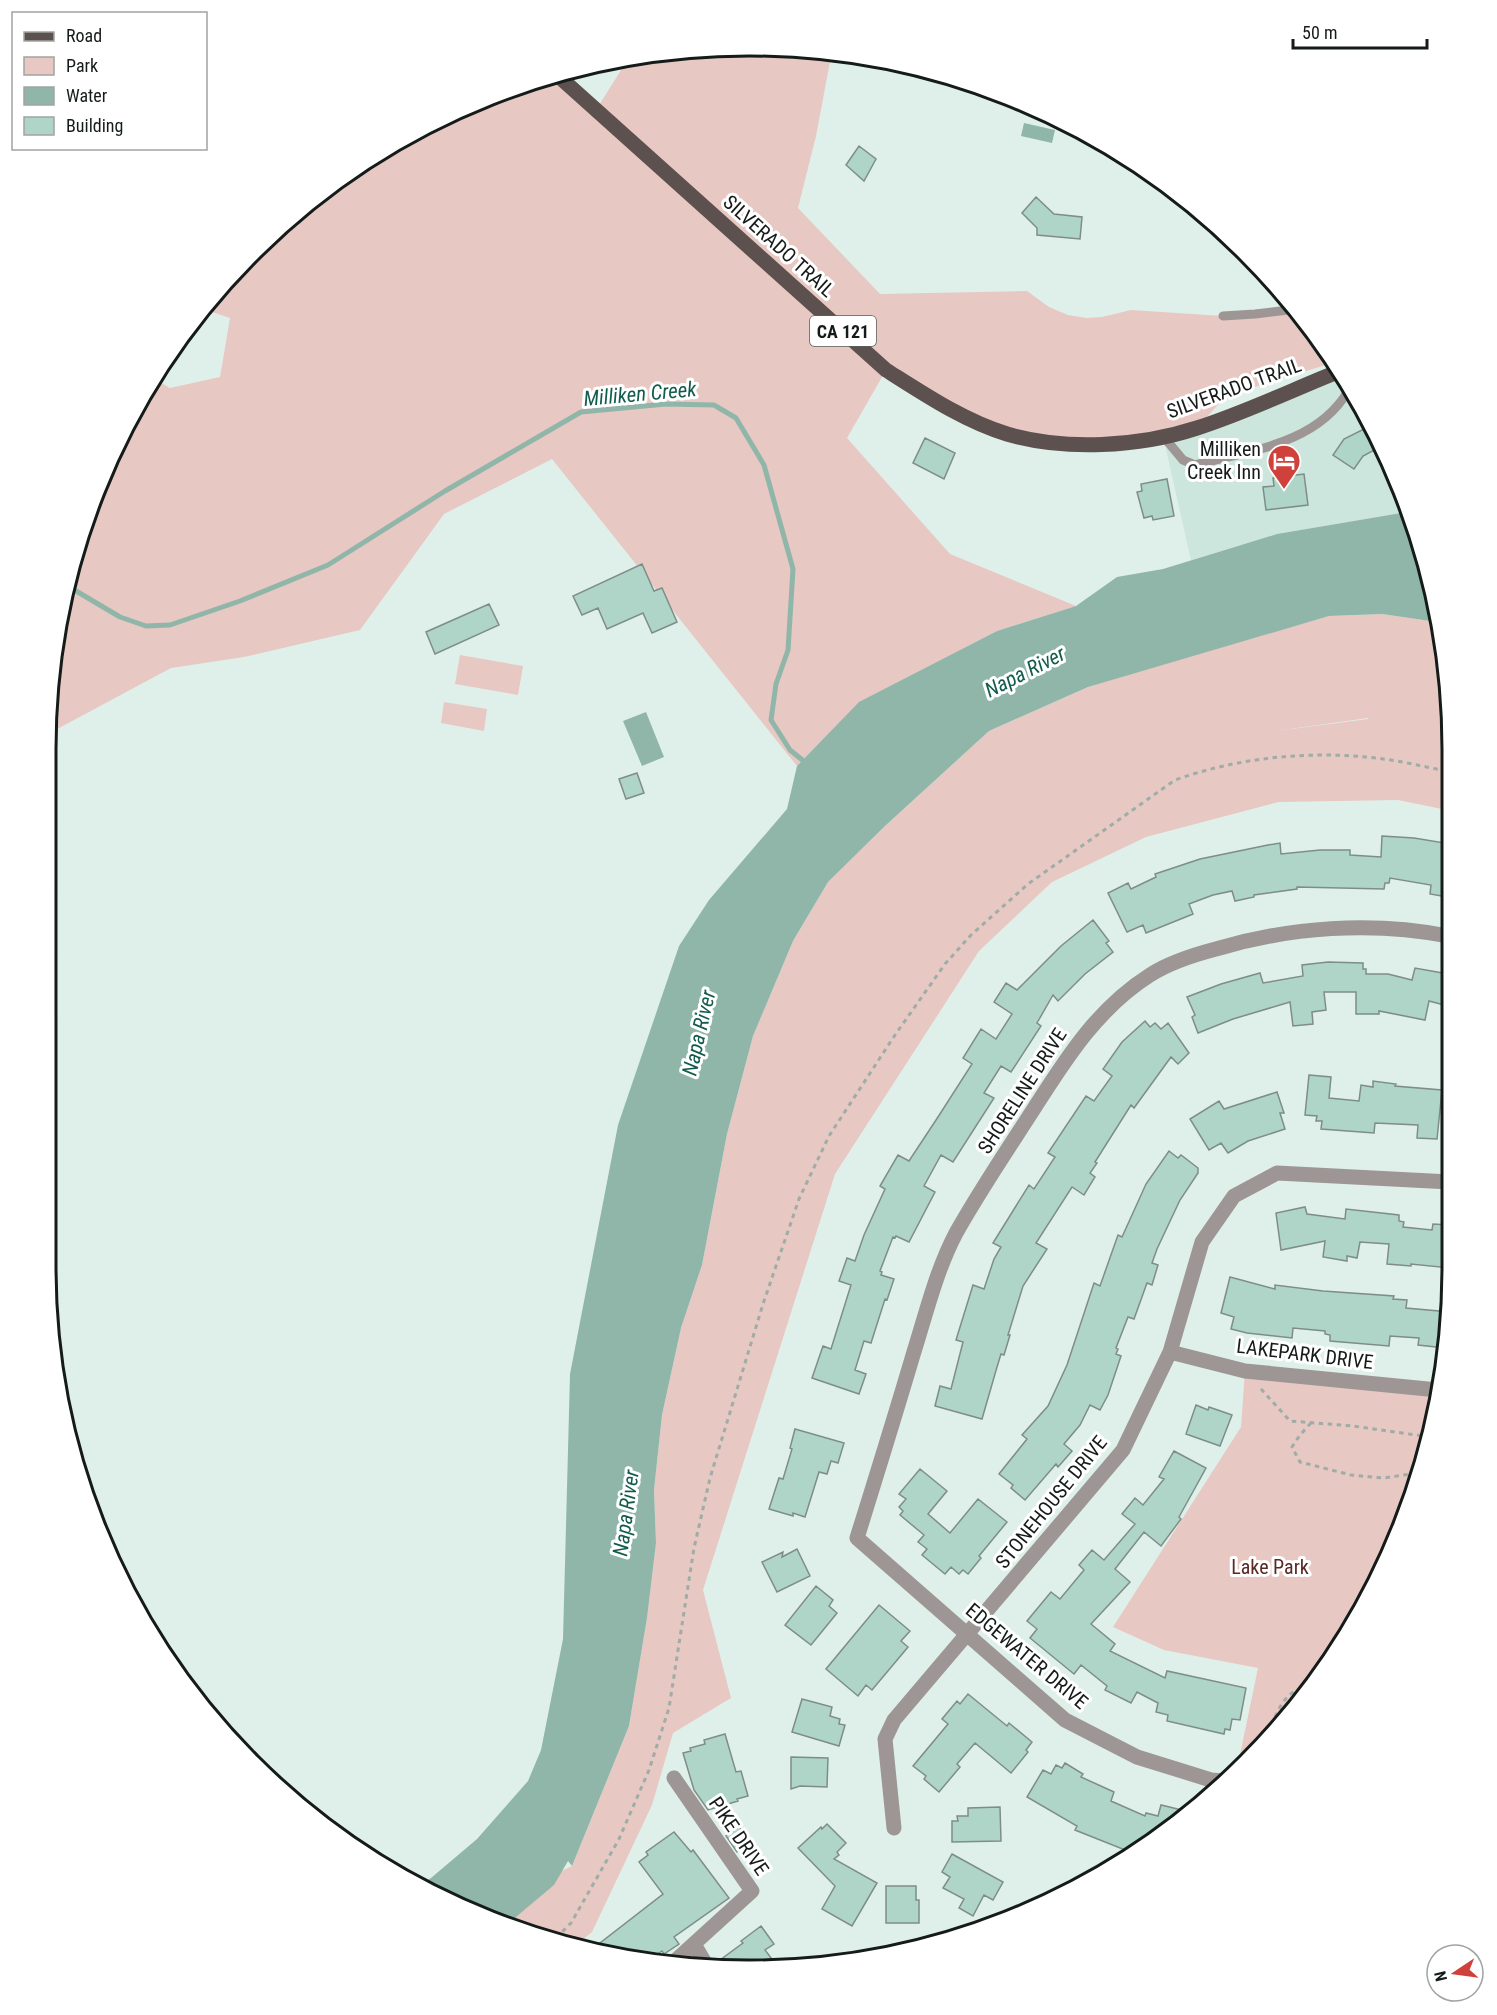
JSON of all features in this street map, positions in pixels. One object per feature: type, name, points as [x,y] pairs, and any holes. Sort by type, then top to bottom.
[{"type":"main road","name":"SILVERADO TRAIL","points":[[563,81],[886,370],[928,397],[967,418],[1006,434],[1045,442],[1090,445],[1136,443],[1196,429],[1332,374]]},
{"type":"street","name":"SHORELINE DRIVE","points":[[858,1538],[933,1291],[956,1235],[1071,1050],[1097,1019],[1123,994],[1151,974],[1184,958],[1238,942],[1296,932],[1360,927],[1424,931],[1442,935]]},
{"type":"street","name":"STONEHOUSE DRIVE","points":[[894,1828],[885,1739],[894,1720],[1122,1450],[1170,1352],[1202,1242],[1234,1196],[1277,1173],[1442,1182]]},
{"type":"street","name":"LAKEPARK DRIVE","points":[[1170,1352],[1245,1371],[1430,1389]]},
{"type":"street","name":"EDGEWATER DRIVE","points":[[858,1538],[1065,1720],[1137,1757],[1214,1780]]},
{"type":"street","name":"PIKE DRIVE","points":[[674,1778],[752,1891],[681,1956]]},
{"type":"street","points":[[694,1944],[702,1958]]},
{"type":"lane","points":[[1223,316],[1285,310]]},
{"type":"lane","points":[[1164,436],[1183,460],[1195,465],[1288,441],[1317,425],[1339,407],[1345,396]]},
{"type":"path","points":[[561,1933],[571,1923],[619,1839],[649,1770],[669,1708],[694,1548],[710,1478],[762,1304],[799,1199],[829,1136],[945,964],[971,934],[1028,884],[1175,780],[1202,770],[1259,759],[1338,755],[1397,761],[1442,770]]},
{"type":"path","points":[[1245,1371],[1290,1421],[1353,1426],[1420,1436]]},
{"type":"path","points":[[1311,1424],[1292,1448],[1300,1462],[1351,1475],[1383,1478],[1409,1474]]},
{"type":"path","points":[[1278,1713],[1284,1701],[1296,1690]]},
{"type":"shaded area","points":[[1332,374],[1370,442],[1400,513],[1277,534],[1191,560],[1163,436]]},
{"type":"green space","points":[[703,57],[794,57],[830,60],[816,136],[798,208],[880,294],[1027,291],[1049,307],[1068,315],[1086,318],[1102,317],[1131,310],[1223,316],[1284,309],[1326,365],[1226,396],[1196,429],[1136,443],[1006,434],[886,370],[847,438],[950,554],[1076,606],[997,631],[860,702],[797,766],[552,459],[444,514],[360,630],[244,657],[171,668],[56,729],[61,658],[69,613],[79,569],[108,483],[127,442],[160,382],[170,388],[220,377],[230,318],[211,312],[227,292],[258,258],[327,199],[363,172],[442,127],[483,108],[559,82],[596,110],[623,67]]},
{"type":"green space","points":[[1382,614],[1429,621],[1440,703],[1442,809],[1398,800],[1279,802],[1146,837],[1052,882],[979,951],[835,1174],[703,1590],[731,1698],[673,1733],[652,1805],[592,1932],[583,1939],[508,1916],[523,1889],[572,1866],[629,1726],[647,1618],[656,1543],[654,1490],[662,1415],[681,1328],[702,1265],[727,1134],[753,1036],[793,941],[828,882],[885,826],[989,731],[1088,687],[1329,616]],"holes":[[[1368,718],[1368,719],[1268,732]]]},
{"type":"green space","points":[[460,655],[523,666],[518,695],[455,684]]},
{"type":"green space","points":[[444,702],[487,709],[484,731],[441,723]]},
{"type":"green space","name":"Lake Park","points":[[1245,1371],[1431,1387],[1418,1446],[1405,1489],[1370,1573],[1325,1652],[1270,1723],[1240,1756],[1258,1668],[1164,1650],[1113,1627],[1241,1427]]},
{"type":"water","points":[[1024,123],[1055,130],[1052,143],[1021,136]]},
{"type":"water","name":"Napa River","points":[[1400,513],[1418,569],[1429,621],[1382,614],[1329,616],[1088,687],[989,731],[885,826],[828,882],[793,941],[753,1036],[727,1134],[702,1265],[681,1328],[662,1415],[654,1490],[656,1543],[647,1618],[629,1726],[572,1866],[568,1861],[554,1885],[514,1919],[483,1907],[427,1880],[477,1839],[528,1781],[541,1750],[563,1639],[570,1374],[618,1125],[679,946],[709,900],[787,809],[797,766],[859,702],[997,631],[1076,606],[1117,577],[1163,569],[1277,534]]},
{"type":"water","points":[[646,712],[664,757],[642,766],[623,721]]},
{"type":"building","points":[[859,146],[876,159],[864,181],[846,165]]},
{"type":"building","points":[[1036,197],[1054,214],[1082,217],[1080,239],[1037,235],[1037,228],[1022,213]]},
{"type":"building","points":[[1363,429],[1374,450],[1363,456],[1354,469],[1333,455],[1344,439]]},
{"type":"building","points":[[925,438],[955,453],[944,479],[913,463]]},
{"type":"building","name":"Milliken Creek Inn","points":[[1304,474],[1308,505],[1266,510],[1263,487],[1274,486],[1273,478]]},
{"type":"building","points":[[1167,479],[1174,516],[1153,520],[1152,516],[1144,518],[1137,492],[1142,491],[1141,484]]},
{"type":"building","points":[[642,564],[654,591],[662,588],[677,622],[652,633],[643,613],[607,629],[598,608],[582,615],[573,596]]},
{"type":"building","points":[[489,604],[499,625],[435,654],[426,632]]},
{"type":"building","points":[[637,773],[644,793],[626,799],[619,779]]},
{"type":"building","points":[[1382,836],[1442,843],[1442,896],[1430,894],[1431,885],[1390,878],[1389,883],[1385,883],[1384,889],[1297,887],[1297,889],[1254,895],[1254,897],[1235,901],[1232,891],[1189,904],[1193,914],[1146,933],[1143,925],[1127,932],[1108,893],[1128,883],[1131,889],[1156,877],[1155,874],[1200,859],[1280,843],[1281,854],[1350,850],[1350,855],[1381,857]]},
{"type":"building","points":[[1093,920],[1109,941],[1106,943],[1113,952],[1085,974],[1058,1001],[1053,995],[1037,1023],[1041,1026],[1011,1072],[1001,1066],[984,1093],[994,1098],[953,1162],[941,1155],[924,1186],[935,1192],[909,1242],[896,1236],[893,1237],[880,1271],[881,1275],[894,1279],[871,1343],[864,1341],[855,1370],[866,1374],[859,1394],[812,1378],[823,1346],[831,1349],[851,1285],[839,1281],[847,1258],[855,1261],[885,1189],[880,1186],[898,1155],[909,1161],[938,1117],[972,1064],[963,1058],[981,1029],[996,1039],[1012,1014],[994,1002],[1006,983],[1017,990],[1061,946]]},
{"type":"building","points":[[1328,962],[1363,963],[1366,974],[1388,974],[1412,980],[1415,968],[1442,973],[1442,1004],[1429,1001],[1425,1020],[1379,1011],[1379,1014],[1356,1014],[1356,992],[1324,992],[1326,1010],[1312,1012],[1313,1024],[1293,1026],[1290,1002],[1233,1019],[1198,1033],[1192,1017],[1195,1015],[1187,997],[1260,973],[1263,983],[1303,976],[1302,965]]},
{"type":"building","points":[[1145,1021],[1150,1027],[1155,1023],[1161,1029],[1168,1023],[1189,1053],[1178,1064],[1171,1057],[1134,1108],[1131,1105],[1095,1162],[1097,1163],[1090,1173],[1095,1177],[1084,1195],[1072,1187],[1036,1243],[1047,1249],[1023,1286],[1004,1355],[1001,1354],[982,1419],[935,1406],[940,1386],[951,1389],[963,1342],[956,1340],[973,1285],[984,1289],[994,1259],[1001,1247],[993,1243],[1029,1185],[1034,1189],[1055,1157],[1048,1153],[1086,1096],[1094,1101],[1112,1076],[1103,1069],[1122,1042]]},
{"type":"building","points":[[1309,1075],[1331,1077],[1329,1098],[1359,1101],[1361,1085],[1373,1087],[1373,1081],[1396,1084],[1395,1086],[1442,1090],[1437,1139],[1417,1138],[1418,1125],[1375,1123],[1374,1133],[1321,1129],[1322,1121],[1316,1121],[1317,1116],[1305,1115]]},
{"type":"building","points":[[1277,1092],[1284,1113],[1280,1113],[1285,1129],[1248,1141],[1228,1153],[1221,1143],[1209,1150],[1190,1119],[1219,1101],[1224,1109]]},
{"type":"building","points":[[1169,1151],[1178,1158],[1181,1155],[1198,1168],[1198,1173],[1180,1200],[1157,1249],[1152,1263],[1158,1265],[1152,1285],[1147,1283],[1134,1319],[1128,1317],[1116,1348],[1118,1349],[1116,1354],[1121,1356],[1108,1395],[1100,1410],[1090,1405],[1080,1425],[1064,1444],[1072,1451],[1058,1467],[1056,1464],[1025,1500],[1011,1488],[1013,1485],[999,1474],[1027,1439],[1022,1435],[1048,1406],[1067,1365],[1094,1283],[1100,1286],[1118,1235],[1122,1237],[1146,1184]]},
{"type":"building","points":[[1305,1207],[1307,1214],[1345,1219],[1346,1209],[1399,1215],[1399,1221],[1404,1222],[1403,1227],[1432,1230],[1433,1224],[1442,1225],[1442,1267],[1387,1264],[1389,1244],[1360,1242],[1357,1258],[1347,1256],[1347,1261],[1323,1257],[1325,1241],[1281,1250],[1276,1213]]},
{"type":"building","points":[[1230,1277],[1275,1289],[1275,1285],[1394,1296],[1393,1299],[1407,1300],[1406,1308],[1440,1311],[1437,1347],[1418,1345],[1419,1338],[1390,1336],[1389,1346],[1330,1341],[1330,1335],[1325,1334],[1325,1331],[1293,1328],[1292,1338],[1247,1333],[1231,1329],[1234,1317],[1221,1313]]},
{"type":"building","points":[[1196,1405],[1232,1415],[1220,1446],[1186,1434]]},
{"type":"building","points":[[795,1429],[844,1443],[838,1463],[831,1461],[827,1474],[819,1472],[805,1517],[769,1509],[779,1478],[783,1479]]},
{"type":"building","points":[[1174,1451],[1206,1468],[1179,1517],[1181,1519],[1161,1546],[1144,1532],[1115,1569],[1130,1582],[1091,1624],[1115,1644],[1110,1651],[1165,1678],[1167,1671],[1246,1688],[1240,1720],[1232,1719],[1230,1730],[1225,1729],[1224,1734],[1167,1721],[1168,1715],[1156,1712],[1158,1703],[1137,1692],[1131,1703],[1105,1690],[1107,1686],[1081,1665],[1074,1674],[1030,1638],[1037,1629],[1027,1621],[1051,1592],[1060,1599],[1084,1570],[1079,1565],[1092,1550],[1104,1560],[1135,1524],[1122,1514],[1135,1498],[1143,1505],[1164,1479],[1159,1477]]},
{"type":"building","points":[[920,1469],[947,1491],[928,1514],[950,1533],[978,1499],[1007,1522],[979,1556],[981,1558],[968,1574],[963,1570],[959,1574],[951,1567],[945,1574],[922,1555],[927,1549],[918,1542],[924,1535],[900,1515],[903,1511],[899,1507],[906,1499],[899,1494]]},
{"type":"building","points":[[797,1549],[810,1576],[777,1592],[762,1562],[783,1552],[782,1557]]},
{"type":"building","points":[[816,1586],[833,1600],[829,1606],[837,1613],[811,1645],[785,1625]]},
{"type":"building","points":[[879,1605],[910,1631],[901,1641],[908,1647],[872,1690],[866,1685],[858,1696],[826,1669]]},
{"type":"building","points":[[968,1694],[1007,1726],[1009,1723],[1032,1742],[1026,1750],[1028,1752],[1011,1773],[975,1743],[957,1764],[960,1767],[939,1792],[924,1779],[926,1776],[913,1766],[948,1724],[942,1719],[957,1701],[960,1704]]},
{"type":"building","points":[[802,1699],[832,1707],[830,1716],[840,1719],[839,1724],[845,1725],[839,1746],[792,1732]]},
{"type":"building","points":[[725,1734],[736,1772],[741,1771],[748,1796],[708,1810],[694,1790],[683,1753],[691,1751],[690,1748],[705,1744],[704,1740]]},
{"type":"building","points":[[791,1757],[828,1758],[827,1787],[800,1786],[791,1789]]},
{"type":"building","points":[[1065,1763],[1083,1774],[1081,1777],[1114,1792],[1111,1801],[1145,1816],[1146,1813],[1158,1816],[1161,1805],[1179,1809],[1124,1849],[1075,1830],[1077,1826],[1027,1797],[1043,1770],[1051,1774],[1056,1765],[1062,1768]]},
{"type":"building","points":[[1000,1807],[1001,1841],[952,1842],[952,1821],[958,1821],[957,1816],[968,1816],[968,1808]]},
{"type":"building","points":[[827,1824],[846,1843],[834,1859],[877,1883],[852,1926],[822,1909],[835,1886],[798,1848]]},
{"type":"building","points":[[739,1827],[750,1842],[737,1852],[726,1836]]},
{"type":"building","points":[[674,1832],[691,1852],[693,1850],[729,1898],[674,1937],[679,1944],[664,1954],[662,1951],[658,1954],[600,1943],[663,1894],[639,1862],[648,1855],[646,1852]]},
{"type":"building","points":[[952,1854],[1003,1882],[993,1900],[984,1895],[973,1916],[959,1908],[964,1899],[943,1888],[950,1877],[942,1872]]},
{"type":"building","points":[[886,1886],[916,1886],[916,1900],[919,1900],[919,1923],[886,1923]]},
{"type":"building","points":[[761,1926],[774,1944],[765,1950],[772,1959],[722,1959],[743,1943],[741,1941]]},
{"type":"waterway","name":"Milliken Creek","points":[[74,590],[120,617],[146,626],[170,625],[240,601],[328,565],[445,491],[581,412],[666,404],[714,405],[736,418],[764,465],[793,569],[788,650],[776,684],[771,720],[790,750],[806,763]]},
{"type":"place","name":"Milliken Creek Inn","points":[[1284,490]]}]
